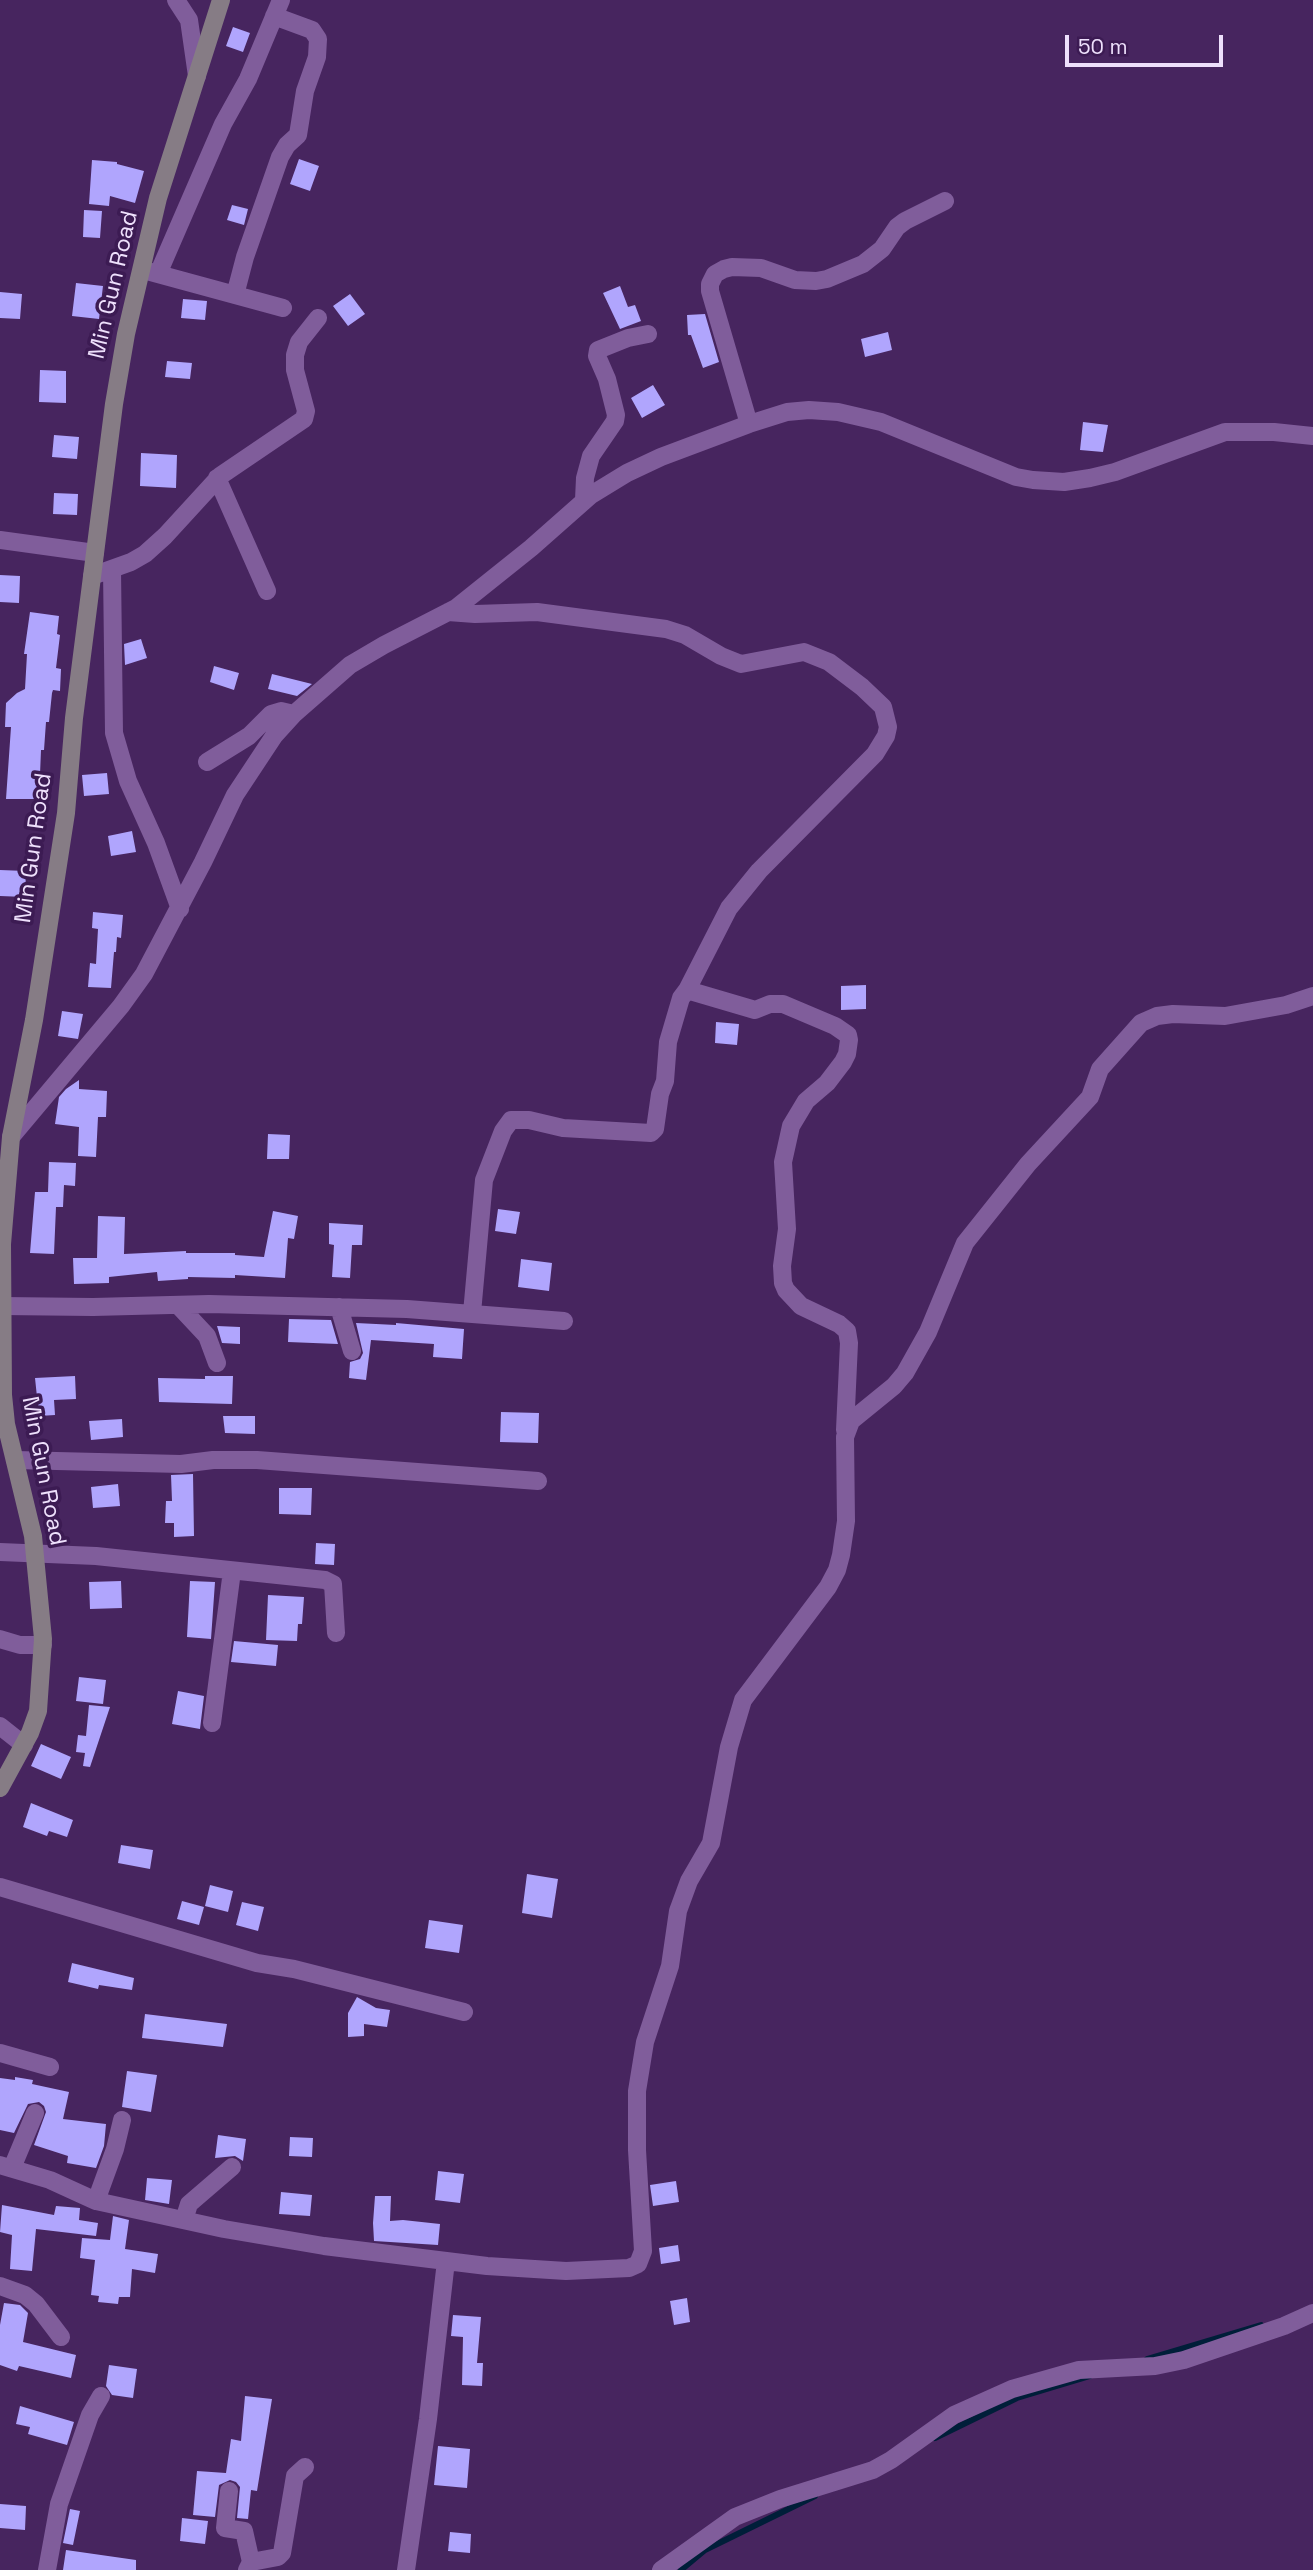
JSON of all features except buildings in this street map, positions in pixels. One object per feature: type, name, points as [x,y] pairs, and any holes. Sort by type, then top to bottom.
[{"type":"street","points":[[176,0],[189,20],[197,76]]},
{"type":"street","name":"Min Gun Road","points":[[0,1788],[24,1745],[38,1711],[43,1645],[34,1552],[3,1395],[3,1206],[11,1137],[34,1020],[63,837],[92,576],[126,334],[149,271],[158,198],[221,0]]},
{"type":"street","points":[[235,295],[245,257],[280,157],[287,145],[298,135],[305,91],[317,57],[318,39],[312,30],[277,8],[248,79],[149,271],[235,295],[283,308]]},
{"type":"street","points":[[749,424],[710,291],[709,284],[715,274],[732,267],[761,268],[794,280],[827,279],[863,264],[882,249],[905,221],[944,201]]},
{"type":"street","points":[[92,576],[145,554],[165,536],[217,478],[304,419],[306,411],[295,370],[295,355],[299,342],[318,317]]},
{"type":"street","points":[[584,500],[584,478],[591,456],[615,421],[616,415],[607,379],[597,356],[598,350],[628,338],[648,334]]},
{"type":"street","points":[[11,1137],[121,1006],[144,974],[180,909],[235,795],[274,736],[294,714],[350,665],[448,612],[531,548],[584,500],[627,473],[661,457],[749,424],[787,412],[808,410],[838,412],[881,422],[1016,477],[1064,482],[1115,472],[1225,432],[1260,431],[1313,436]]},
{"type":"street","points":[[217,478],[267,592]]},
{"type":"street","points":[[0,540],[95,553]]},
{"type":"street","points":[[112,569],[114,733],[120,760],[156,843],[180,909]]},
{"type":"street","points":[[448,612],[537,612],[666,629],[685,635],[741,664],[804,652],[829,662],[862,687],[883,707],[888,727],[886,736],[875,754],[759,871],[729,908],[681,998],[668,1042],[666,1081],[660,1094],[653,1131],[648,1133],[563,1128],[518,1118],[508,1123],[484,1180],[472,1313]]},
{"type":"street","points":[[207,762],[249,736],[271,714],[281,711],[294,714]]},
{"type":"street","points":[[35,2113],[6,2167],[50,2180],[96,2201],[310,2244],[446,2261],[566,2270],[629,2268],[642,2259],[637,2091],[645,2042],[670,1966],[675,1925],[689,1881],[711,1843],[729,1747],[743,1700],[828,1587],[841,1555],[846,1521],[847,1331],[839,1324],[801,1306],[792,1297],[783,1283],[782,1266],[787,1229],[783,1162],[786,1139],[806,1101],[827,1083],[843,1062],[847,1054],[848,1035],[835,1026],[783,1004],[770,1004],[755,1010],[687,990]]},
{"type":"street","points":[[845,1437],[851,1421],[894,1386],[911,1364],[928,1332],[965,1243],[973,1231],[1028,1164],[1090,1097],[1100,1069],[1141,1023],[1157,1016],[1173,1014],[1225,1016],[1286,1005],[1313,996]]},
{"type":"street","points":[[178,1305],[207,1336],[217,1363]]},
{"type":"street","points":[[2,1306],[339,1307],[472,1313],[564,1321]]},
{"type":"street","points":[[339,1307],[352,1351]]},
{"type":"street","points":[[15,1460],[181,1464],[213,1460],[257,1460],[538,1481]]},
{"type":"street","points":[[0,1552],[96,1556],[331,1582],[334,1588],[336,1633]]},
{"type":"street","points":[[212,1723],[232,1571]]},
{"type":"street","points":[[0,1639],[20,1645],[43,1645]]},
{"type":"street","points":[[0,1726],[24,1745]]},
{"type":"street","points":[[0,1887],[257,1963],[293,1969],[464,2012]]},
{"type":"street","points":[[0,2053],[50,2067]]},
{"type":"street","points":[[96,2201],[115,2149],[122,2120]]},
{"type":"street","points":[[184,2220],[189,2204],[232,2167]]},
{"type":"street","points":[[406,2570],[428,2419],[446,2261]]},
{"type":"street","points":[[0,2286],[25,2295],[36,2304],[61,2337]]},
{"type":"street","points":[[661,2570],[735,2517],[780,2499],[873,2470],[954,2415],[1012,2389],[1079,2370],[1155,2366],[1184,2360],[1259,2335],[1313,2313]]},
{"type":"street","points":[[47,2570],[59,2504],[90,2415],[101,2396]]},
{"type":"street","points":[[229,2491],[225,2528],[244,2531],[249,2566],[278,2557],[282,2553],[295,2476],[304,2467]]},
{"type":"waterway","points":[[1147,2359],[1261,2325]]},
{"type":"waterway","points":[[935,2438],[1017,2398],[1090,2376]]},
{"type":"waterway","points":[[681,2570],[705,2550],[815,2496]]}]
